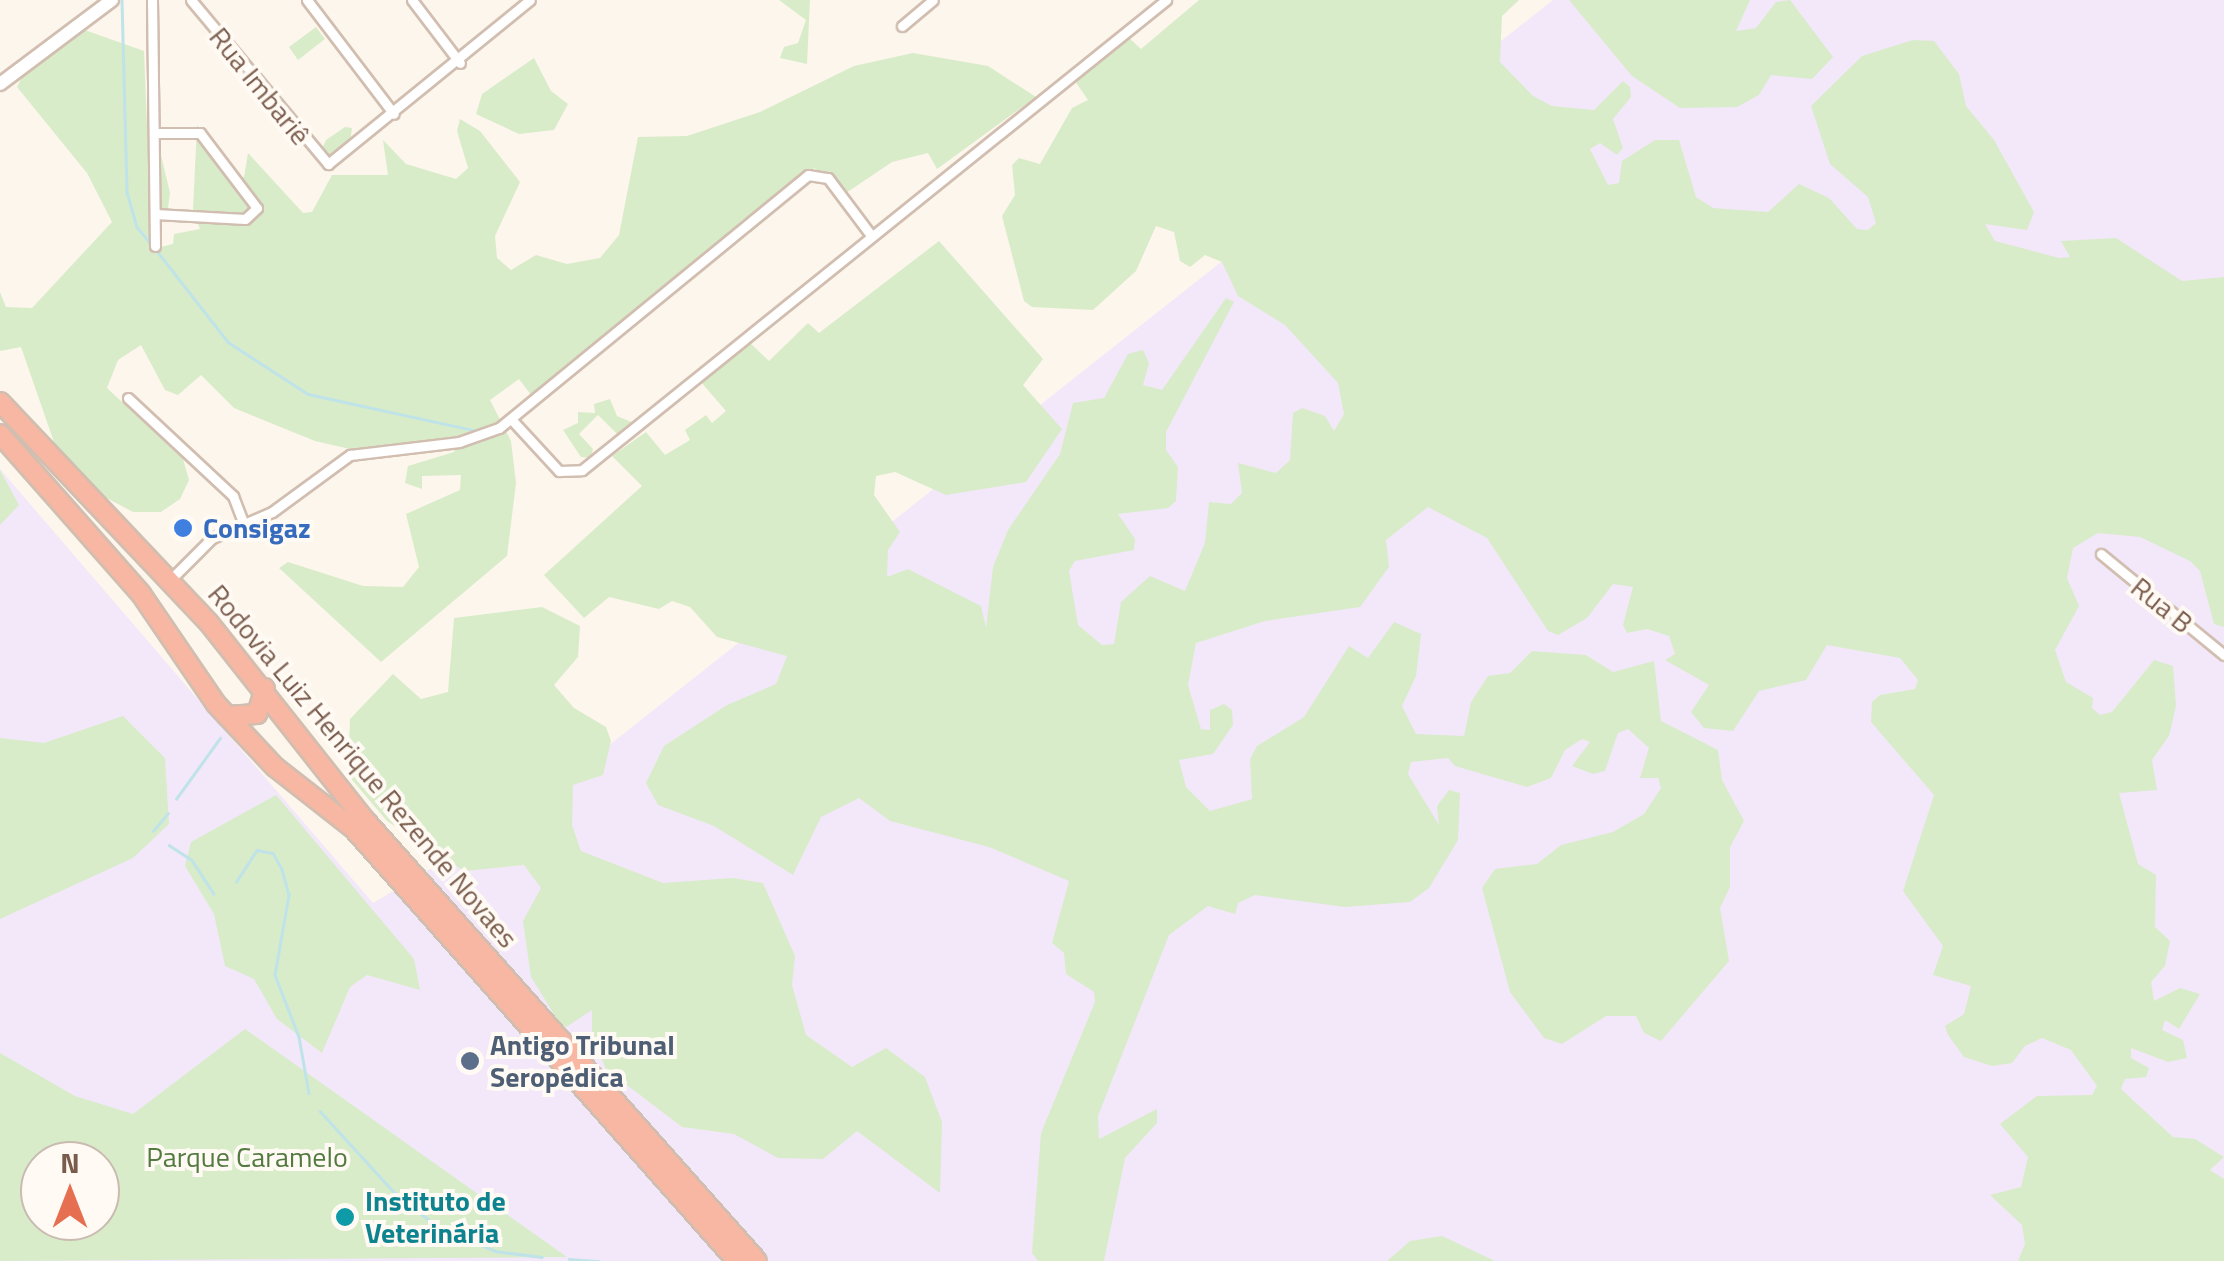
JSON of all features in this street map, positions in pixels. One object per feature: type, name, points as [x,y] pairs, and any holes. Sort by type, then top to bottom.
[{"type":"highway","name":"Rodovia Luiz Henrique Rezende Novaes","points":[[0,402],[265,688],[364,819],[758,1261]]},
{"type":"highway","name":"Rodovia Luiz Henrique Rezende Novaes","points":[[0,434],[141,594],[227,716],[275,767],[354,829],[737,1261]]},
{"type":"highway","points":[[227,716],[257,714],[265,688]]},
{"type":"street","points":[[0,84],[112,0]]},
{"type":"street","points":[[152,0],[155,246]]},
{"type":"street","name":"Rua Imbariê","points":[[190,0],[324,163],[334,161],[394,114]]},
{"type":"street","points":[[307,0],[394,114],[530,0]]},
{"type":"street","points":[[412,0],[460,62]]},
{"type":"street","points":[[511,0],[520,10]]},
{"type":"street","points":[[902,26],[934,0]]},
{"type":"street","points":[[511,419],[559,471],[577,472],[1166,0]]},
{"type":"street","points":[[155,133],[200,133],[257,208],[245,219],[156,214]]},
{"type":"street","points":[[169,581],[212,538],[272,512],[350,455],[460,442],[511,419],[808,175],[828,178],[870,234]]},
{"type":"street","points":[[128,398],[233,496],[243,522]]},
{"type":"street","name":"Rua B","points":[[2101,554],[2224,656]]},
{"type":"shaded area","points":[[1553,0],[2224,0],[2224,1261],[0,1261],[0,469],[373,903],[518,817]]},
{"type":"green space","points":[[779,0],[810,0],[807,64],[780,58],[784,47],[798,43],[806,20]]},
{"type":"green space","points":[[1199,0],[1519,0],[1502,16],[1500,62],[1533,96],[1552,106],[1594,110],[1623,81],[1630,87],[1631,97],[1613,119],[1623,148],[1617,155],[1600,143],[1590,149],[1608,185],[1619,183],[1622,161],[1655,140],[1679,140],[1696,197],[1713,208],[1768,212],[1799,184],[1829,198],[1857,229],[1868,230],[1876,223],[1868,197],[1830,164],[1811,106],[1862,56],[1913,40],[1934,41],[1959,74],[1966,106],[1994,140],[2034,212],[2027,230],[1985,224],[1995,241],[2059,258],[2070,257],[2061,241],[2116,238],[2182,281],[2224,277],[2224,627],[2214,624],[2200,571],[2190,561],[2140,537],[2098,533],[2073,548],[2067,578],[2079,606],[2055,650],[2066,682],[2093,698],[2092,708],[2100,715],[2112,712],[2154,660],[2173,666],[2176,706],[2169,736],[2152,760],[2157,790],[2119,793],[2138,864],[2156,875],[2155,927],[2170,941],[2165,966],[2151,982],[2154,1001],[2180,988],[2200,994],[2179,1029],[2165,1020],[2162,1030],[2183,1040],[2187,1058],[2168,1062],[2131,1048],[2131,1058],[2149,1068],[2146,1077],[2125,1079],[2121,1089],[2173,1137],[2195,1139],[2224,1157],[2210,1170],[2224,1179],[2224,1261],[2018,1261],[2025,1244],[2022,1225],[1990,1195],[2021,1187],[2028,1157],[2000,1124],[2037,1096],[2092,1095],[2097,1086],[2071,1050],[2042,1038],[2025,1046],[2012,1063],[1992,1066],[1964,1057],[1948,1035],[1945,1026],[1964,1014],[1971,986],[1933,975],[1943,946],[1903,891],[1934,795],[1871,722],[1872,702],[1880,695],[1915,689],[1918,680],[1900,658],[1827,645],[1806,680],[1759,691],[1733,731],[1704,728],[1691,712],[1709,685],[1665,660],[1675,654],[1669,636],[1647,629],[1627,633],[1623,625],[1633,587],[1613,584],[1587,618],[1558,635],[1548,631],[1487,538],[1428,507],[1386,540],[1389,567],[1360,607],[1265,621],[1196,643],[1188,685],[1201,729],[1210,730],[1210,710],[1224,704],[1232,710],[1233,725],[1213,754],[1179,760],[1186,787],[1210,811],[1252,799],[1250,759],[1257,746],[1304,717],[1349,646],[1368,658],[1394,622],[1421,634],[1416,676],[1402,706],[1416,734],[1464,736],[1471,702],[1488,676],[1510,673],[1532,651],[1586,655],[1613,672],[1654,661],[1661,721],[1718,750],[1722,780],[1744,821],[1730,847],[1730,887],[1720,908],[1729,961],[1661,1041],[1644,1033],[1636,1016],[1606,1016],[1562,1044],[1544,1038],[1510,992],[1482,888],[1495,869],[1537,864],[1561,845],[1613,832],[1644,814],[1661,788],[1658,778],[1640,778],[1649,748],[1628,729],[1618,733],[1605,771],[1593,774],[1572,766],[1590,742],[1582,739],[1565,750],[1551,778],[1527,787],[1455,766],[1448,758],[1411,762],[1408,774],[1439,825],[1437,806],[1449,790],[1460,793],[1458,840],[1429,888],[1410,902],[1345,907],[1255,895],[1238,903],[1235,914],[1208,906],[1169,935],[1098,1116],[1099,1139],[1157,1109],[1157,1123],[1125,1158],[1104,1261],[1038,1261],[1032,1253],[1041,1133],[1095,1002],[1094,992],[1066,974],[1064,953],[1052,943],[1069,881],[989,847],[890,821],[859,798],[821,817],[793,875],[714,826],[658,805],[646,783],[664,746],[727,705],[776,684],[787,656],[717,637],[690,607],[672,601],[659,609],[609,597],[584,618],[544,575],[642,486],[612,456],[646,432],[665,455],[690,440],[685,430],[706,415],[712,423],[726,411],[701,382],[749,342],[769,361],[808,323],[819,333],[939,241],[1043,359],[1023,385],[1062,429],[1026,482],[946,495],[895,472],[876,476],[874,495],[900,532],[888,550],[887,577],[908,569],[981,606],[986,628],[993,567],[1008,530],[1060,454],[1073,403],[1104,398],[1128,354],[1143,350],[1149,363],[1143,385],[1162,390],[1226,298],[1234,302],[1166,432],[1166,450],[1178,467],[1176,501],[1168,508],[1118,514],[1135,539],[1134,550],[1075,561],[1069,571],[1078,625],[1102,645],[1114,644],[1121,602],[1150,576],[1185,591],[1205,543],[1209,502],[1231,504],[1242,493],[1238,463],[1276,473],[1290,460],[1293,413],[1302,408],[1325,416],[1334,431],[1344,414],[1338,383],[1285,325],[1238,296],[1222,262],[1205,255],[1190,267],[1180,261],[1174,232],[1156,226],[1136,271],[1093,310],[1032,307],[1024,301],[1002,216],[1015,195],[1012,165],[1019,158],[1040,164],[1072,108],[1088,100],[1073,78],[1128,37],[1141,49]]},
{"type":"green space","points":[[1569,0],[1750,0],[1736,31],[1756,28],[1776,2],[1790,0],[1833,57],[1812,79],[1771,75],[1759,95],[1737,107],[1680,108],[1632,76]]},
{"type":"green space","points":[[316,27],[325,39],[298,60],[289,47]]},
{"type":"green space","points":[[79,28],[144,51],[148,150],[161,155],[170,193],[168,208],[150,219],[152,249],[173,244],[174,234],[200,229],[193,210],[197,125],[237,179],[244,177],[248,153],[303,213],[312,212],[332,175],[388,175],[383,140],[406,164],[456,179],[468,168],[457,131],[460,119],[480,131],[520,182],[495,236],[497,258],[511,270],[536,255],[567,264],[600,258],[619,235],[638,137],[687,136],[760,112],[854,66],[913,53],[988,66],[1036,97],[937,169],[928,153],[892,162],[846,193],[814,168],[531,395],[519,379],[490,400],[511,441],[516,483],[507,556],[381,662],[279,568],[288,562],[363,586],[403,587],[419,567],[406,514],[460,490],[461,475],[422,476],[422,489],[405,483],[408,466],[454,452],[456,440],[354,450],[315,441],[234,408],[201,375],[178,395],[165,390],[141,345],[118,360],[107,388],[183,459],[189,480],[180,499],[161,512],[133,512],[103,496],[55,445],[21,347],[0,351],[0,292],[6,307],[32,308],[112,222],[87,173],[17,87],[25,71]]},
{"type":"green space","points":[[534,58],[551,91],[568,104],[554,130],[519,134],[476,114],[482,94]]},
{"type":"green space","points":[[345,127],[352,128],[350,142],[328,157],[322,149],[326,140]]},
{"type":"green space","points":[[610,399],[617,416],[636,424],[620,437],[598,415],[579,434],[593,449],[591,458],[581,457],[563,430],[578,423],[578,412],[595,413],[594,404]]},
{"type":"green space","points":[[0,470],[19,505],[0,525]]},
{"type":"green space","points":[[542,607],[580,626],[578,657],[554,685],[574,708],[606,727],[611,741],[603,775],[573,785],[572,825],[581,851],[663,883],[733,878],[763,883],[795,956],[792,985],[806,1035],[852,1067],[886,1048],[925,1077],[942,1122],[940,1193],[857,1131],[823,1159],[778,1158],[734,1134],[682,1127],[606,1069],[592,1037],[592,1010],[563,1029],[531,977],[523,921],[541,888],[524,865],[464,871],[387,821],[348,775],[350,719],[393,674],[421,699],[448,692],[454,618]]},
{"type":"green space","points":[[123,716],[165,758],[169,824],[133,858],[0,919],[0,738],[44,743]]},
{"type":"green space","points":[[276,795],[414,959],[420,990],[367,975],[350,987],[322,1053],[277,1019],[254,979],[225,966],[214,914],[185,866],[191,842]]},
{"type":"green space","name":"Parque Caramelo","points":[[245,1029],[567,1257],[0,1261],[0,1053],[75,1096],[133,1114]]},
{"type":"green space","points":[[1442,1236],[1495,1261],[1387,1261],[1410,1241]]},
{"type":"waterway","points":[[122,0],[127,192],[137,227],[152,245]]},
{"type":"waterway","points":[[157,251],[228,342],[308,394],[473,430]]},
{"type":"waterway","points":[[176,799],[220,738]]},
{"type":"waterway","points":[[153,831],[168,813]]},
{"type":"waterway","points":[[169,845],[192,860],[214,894]]},
{"type":"waterway","points":[[236,882],[257,850],[273,853],[282,869],[289,895],[275,975],[299,1037],[309,1093]]},
{"type":"waterway","points":[[320,1111],[393,1191],[435,1225],[495,1251],[542,1257]]},
{"type":"waterway","points":[[569,1259],[599,1261]]},
{"type":"place","name":"Consigaz","points":[[183,528]]},
{"type":"place","name":"Antigo Tribunal Seropédica","points":[[470,1061]]},
{"type":"place","name":"Instituto de Veterinária","points":[[345,1217]]}]
